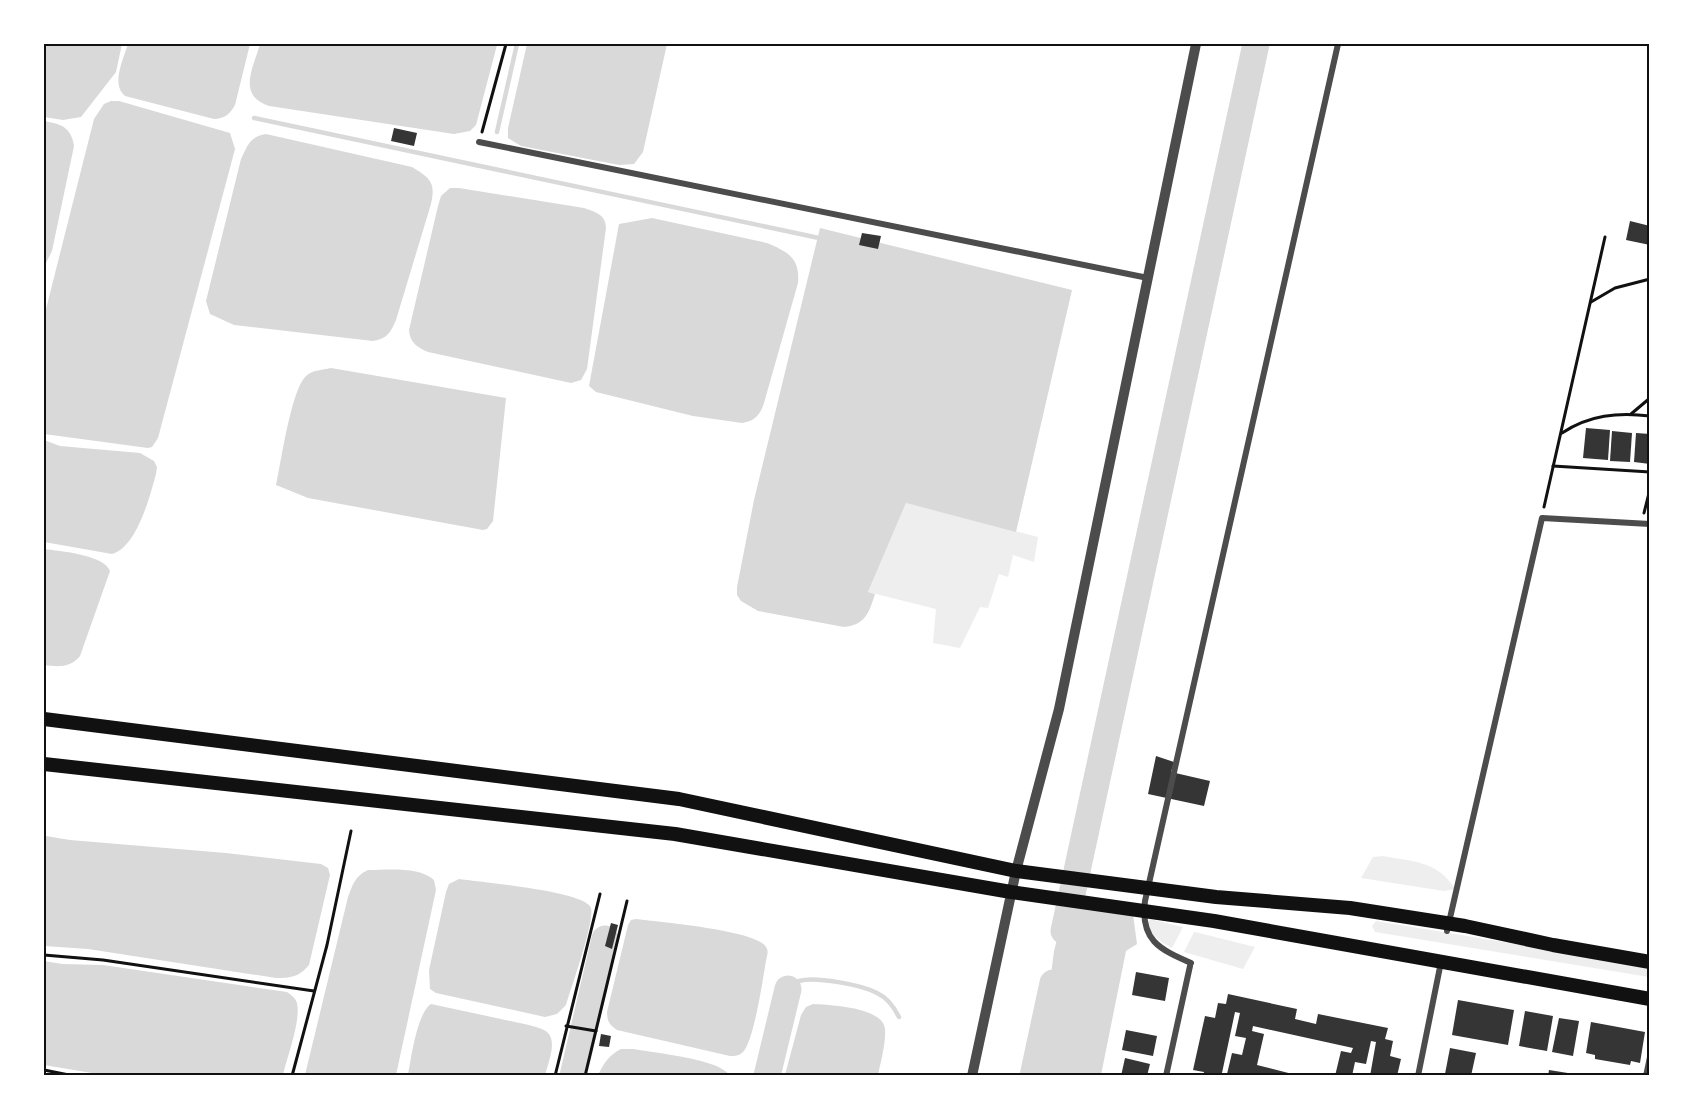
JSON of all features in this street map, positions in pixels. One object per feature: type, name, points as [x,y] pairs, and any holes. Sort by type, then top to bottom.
[{"type":"highway","points":[[44,719],[679,799],[1016,872],[1216,897],[1350,908],[1465,926],[1553,945],[1650,962]]},
{"type":"highway","points":[[44,764],[675,834],[1011,892],[1214,921],[1650,999]]},
{"type":"street","points":[[972,1076],[1011,892],[1059,709],[1196,44]]},
{"type":"street","points":[[1166,1076],[1190,965],[1163,949],[1148,934],[1144,925],[1145,901],[1338,44]]},
{"type":"street","points":[[479,142],[1148,278]]},
{"type":"street","points":[[1447,931],[1542,518],[1650,524]]},
{"type":"street","points":[[1418,1076],[1442,962]]},
{"type":"street","points":[[1646,1076],[1650,1057]]},
{"type":"path","points":[[479,142],[506,44]]},
{"type":"path","points":[[1542,518],[1605,237]]},
{"type":"path","points":[[1591,302],[1615,288],[1650,279]]},
{"type":"path","points":[[1631,414],[1650,398]]},
{"type":"path","points":[[1560,434],[1576,424],[1598,416],[1631,414],[1650,416]]},
{"type":"path","points":[[1553,466],[1650,472]]},
{"type":"path","points":[[1641,523],[1650,489]]},
{"type":"path","points":[[292,1076],[327,945],[351,831]]},
{"type":"path","points":[[555,1076],[600,894]]},
{"type":"path","points":[[585,1076],[627,901]]},
{"type":"path","points":[[44,955],[103,960],[314,991]]},
{"type":"path","points":[[566,1026],[596,1032]]},
{"type":"path","points":[[44,1070],[74,1076]]},
{"type":"shaded area","points":[[44,44],[122,44],[116,72],[81,117],[63,120],[44,117]]},
{"type":"shaded area","points":[[128,44],[250,44],[235,105],[226,115],[214,119],[125,96],[121,91],[118,78]]},
{"type":"shaded area","points":[[260,44],[497,45],[476,125],[470,131],[454,134],[269,106],[259,101],[250,88],[251,72]]},
{"type":"shaded area","points":[[527,44],[667,44],[643,152],[634,164],[619,165],[521,146],[508,138],[508,128]]},
{"type":"shaded area","points":[[119,101],[230,133],[235,149],[158,438],[152,447],[148,448],[44,434],[44,317],[94,119],[104,104]]},
{"type":"shaded area","points":[[44,121],[68,131],[74,146],[52,251],[44,267]]},
{"type":"shaded area","points":[[266,134],[412,167],[430,181],[433,190],[431,204],[396,320],[382,339],[373,341],[234,325],[210,314],[206,301],[241,159],[252,140]]},
{"type":"shaded area","points":[[450,188],[584,208],[602,217],[606,228],[587,369],[581,380],[571,383],[428,352],[413,341],[409,330],[438,206],[441,196]]},
{"type":"shaded area","points":[[652,218],[767,243],[787,253],[795,262],[798,283],[764,403],[759,414],[750,421],[742,423],[693,416],[596,392],[589,386],[619,224]]},
{"type":"shaded area","points":[[820,228],[1072,290],[1016,532],[906,503],[868,592],[875,594],[868,612],[857,624],[844,627],[758,611],[741,601],[737,595],[754,500]]},
{"type":"shaded area","points":[[331,368],[506,398],[493,521],[487,529],[308,498],[276,485],[291,412],[300,385],[310,373]]},
{"type":"shaded area","points":[[44,440],[60,446],[140,453],[154,461],[157,467],[156,474],[146,507],[129,542],[121,549],[112,554],[44,542]]},
{"type":"shaded area","points":[[906,503],[1038,537],[1034,562],[1013,555],[1008,577],[999,574],[988,608],[980,607],[960,648],[933,643],[936,609],[868,592]]},
{"type":"shaded area","points":[[44,549],[100,561],[110,571],[80,656],[64,666],[44,665]]},
{"type":"shaded area","points":[[46,836],[321,864],[328,868],[330,875],[309,965],[294,976],[276,978],[88,949],[44,946],[44,838]]},
{"type":"shaded area","points":[[1383,856],[1414,861],[1432,867],[1440,872],[1455,889],[1444,891],[1361,878],[1373,857]]},
{"type":"shaded area","points":[[368,870],[403,870],[420,873],[434,880],[436,890],[396,1075],[305,1075],[348,897],[357,878]]},
{"type":"shaded area","points":[[459,879],[552,892],[585,902],[591,908],[586,940],[566,1005],[557,1014],[545,1017],[436,993],[430,989],[429,970],[446,892],[449,884]]},
{"type":"shaded area","points":[[1068,898],[1132,907],[1137,944],[1126,951],[1101,1075],[1032,1076],[1033,1068],[1040,1061],[1054,951]]},
{"type":"shaded area","points":[[1149,919],[1183,927],[1172,948],[1152,933]]},
{"type":"shaded area","points":[[631,920],[727,931],[759,941],[766,947],[767,955],[751,1036],[741,1053],[737,1056],[730,1056],[617,1030],[611,1025],[607,1012],[628,925]]},
{"type":"shaded area","points":[[1376,921],[1649,966],[1649,977],[1375,932],[1372,926]]},
{"type":"shaded area","points":[[1194,932],[1255,947],[1243,969],[1184,952]]},
{"type":"shaded area","points":[[44,961],[103,965],[287,992],[295,999],[298,1011],[283,1075],[104,1075],[44,1065]]},
{"type":"shaded area","points":[[431,1004],[529,1025],[546,1031],[551,1037],[552,1047],[545,1075],[408,1075],[418,1026]]},
{"type":"shaded area","points":[[813,1004],[855,1009],[875,1016],[882,1022],[885,1029],[885,1040],[878,1075],[785,1075],[801,1015],[806,1007]]},
{"type":"shaded area","points":[[621,1049],[634,1049],[700,1061],[723,1069],[729,1075],[598,1075],[607,1060]]},
{"type":"building","points":[[394,128],[417,133],[414,146],[391,141]]},
{"type":"building","points":[[1630,221],[1650,226],[1650,245],[1626,240]]},
{"type":"building","points":[[862,233],[881,236],[878,249],[859,245]]},
{"type":"building","points":[[1586,428],[1610,430],[1608,460],[1583,458]]},
{"type":"building","points":[[1612,431],[1632,433],[1630,462],[1610,461]]},
{"type":"building","points":[[1636,433],[1650,434],[1650,464],[1634,462]]},
{"type":"building","points":[[1156,756],[1174,762],[1171,772],[1210,781],[1204,806],[1148,794]]},
{"type":"building","points":[[611,923],[618,925],[612,949],[605,946]]},
{"type":"building","points":[[1136,972],[1169,978],[1165,1001],[1132,995]]},
{"type":"building","points":[[1228,994],[1297,1009],[1295,1019],[1316,1024],[1318,1014],[1388,1028],[1385,1039],[1393,1041],[1390,1056],[1401,1059],[1397,1076],[1370,1076],[1376,1042],[1371,1041],[1366,1064],[1355,1062],[1352,1076],[1335,1076],[1341,1051],[1351,1053],[1353,1048],[1253,1026],[1252,1031],[1264,1034],[1257,1065],[1300,1076],[1203,1076],[1204,1072],[1193,1070],[1205,1016],[1215,1018],[1218,1003],[1226,1004]],"holes":[[[1235,1012],[1240,1013],[1235,1036],[1246,1038],[1242,1055],[1232,1053],[1227,1074],[1222,1073]]]},
{"type":"building","points":[[1458,1000],[1514,1010],[1508,1045],[1452,1035]]},
{"type":"building","points":[[1525,1011],[1553,1016],[1547,1051],[1519,1046]]},
{"type":"building","points":[[1559,1018],[1579,1021],[1573,1056],[1552,1052]]},
{"type":"building","points":[[1591,1022],[1645,1032],[1640,1063],[1631,1061],[1630,1065],[1595,1059],[1595,1055],[1586,1053]]},
{"type":"building","points":[[1126,1030],[1157,1036],[1153,1056],[1122,1050]]},
{"type":"building","points":[[601,1034],[611,1036],[609,1047],[599,1046]]},
{"type":"building","points":[[1450,1048],[1476,1053],[1471,1076],[1445,1074]]},
{"type":"building","points":[[1125,1058],[1150,1064],[1147,1076],[1121,1076]]},
{"type":"building","points":[[1549,1070],[1574,1074],[1573,1076],[1548,1076]]},
{"type":"waterway","points":[[497,132],[517,44]]},
{"type":"waterway","points":[[1064,931],[1256,44]]},
{"type":"waterway","points":[[254,118],[819,238]]},
{"type":"waterway","points":[[573,1076],[605,939]]},
{"type":"waterway","points":[[788,989],[796,982],[806,980],[827,980],[861,987],[884,997],[899,1017]]},
{"type":"waterway","points":[[1033,1076],[1053,983]]},
{"type":"waterway","points":[[767,1076],[788,989]]}]
